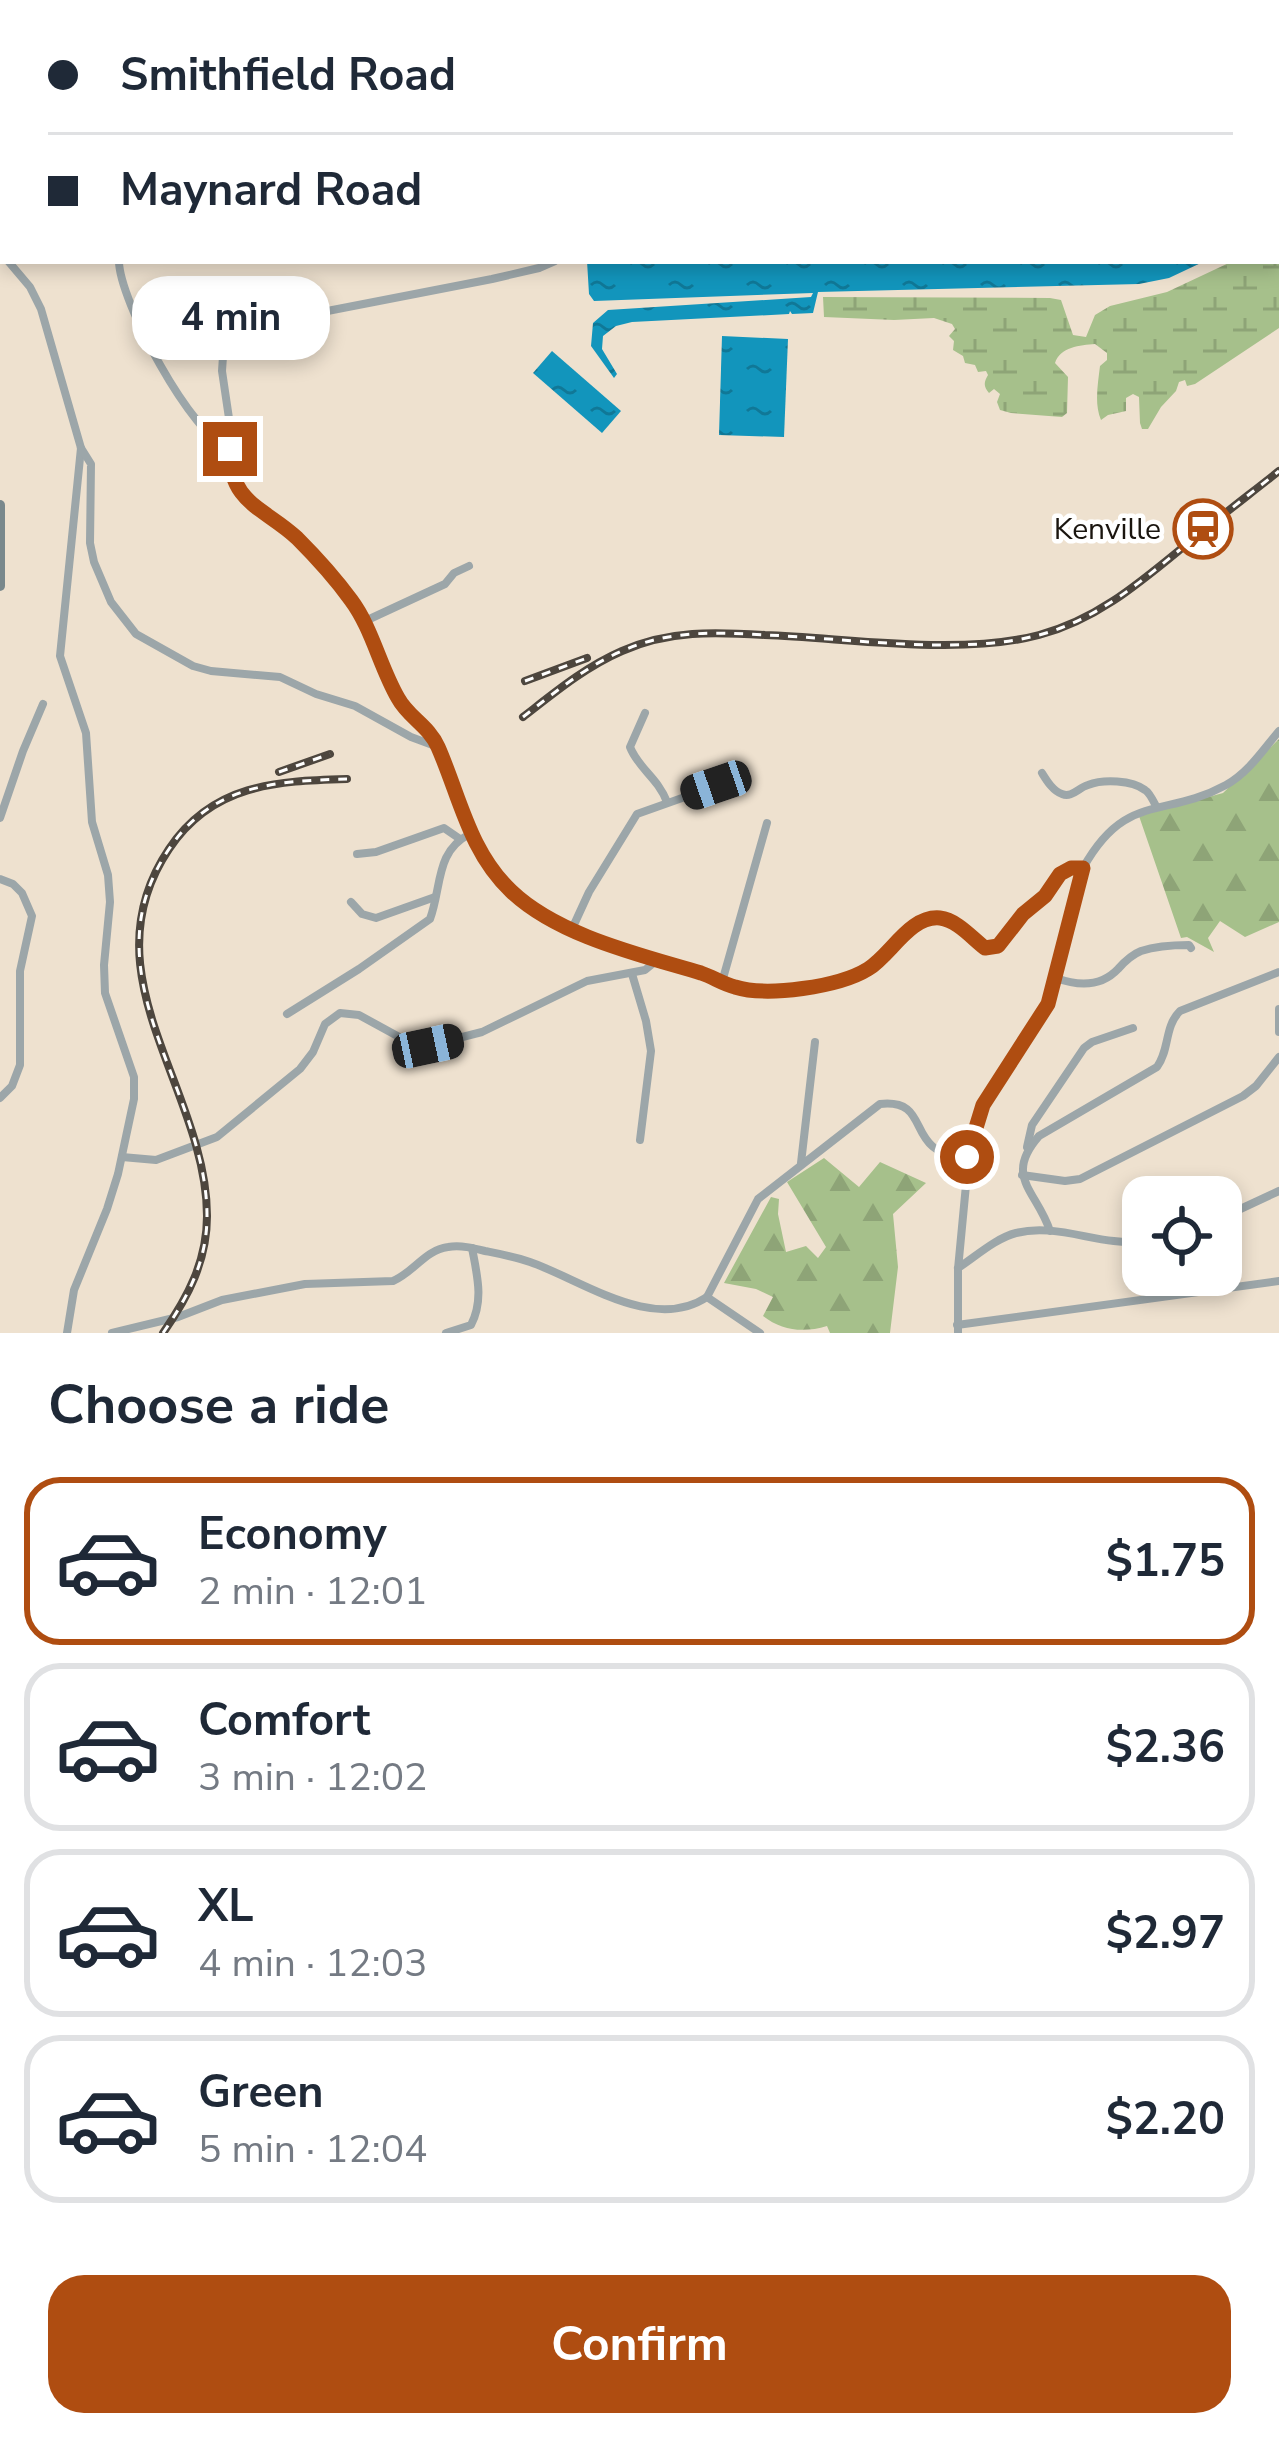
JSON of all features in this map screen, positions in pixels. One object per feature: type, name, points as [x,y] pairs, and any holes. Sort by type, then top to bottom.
[{"type":"main road","points":[[0,505],[0,586]]},
{"type":"street","points":[[10,264],[41,309],[81,448],[91,464],[92,553],[111,602],[136,634],[193,666],[280,677],[355,706],[438,747]]},
{"type":"street","points":[[119,264],[126,296],[182,401],[215,441],[230,449]]},
{"type":"street","points":[[548,264],[312,314],[284,313],[239,300],[230,309],[225,327],[222,371],[232,472],[247,500],[294,535],[352,601],[398,698],[431,733],[470,834],[511,891],[572,929],[752,990],[814,987],[868,969],[918,923],[932,918],[950,921],[985,948],[1002,944],[1060,874],[1083,868]]},
{"type":"street","points":[[67,1333],[74,1290],[107,1209],[134,1099],[134,1077],[105,993],[110,902],[108,875],[92,822],[86,733],[65,676],[60,646],[81,448]]},
{"type":"street","points":[[363,622],[445,584],[469,566]]},
{"type":"street","points":[[0,818],[43,704]]},
{"type":"street","points":[[645,713],[630,747],[667,802]]},
{"type":"street","points":[[1279,731],[1230,783],[1139,811],[1118,824],[1083,868],[1045,1010],[983,1105],[967,1157],[958,1329],[1279,1281]]},
{"type":"street","points":[[1042,773],[1064,795],[1108,781],[1142,787],[1156,806]]},
{"type":"street","points":[[572,929],[634,818],[744,776]]},
{"type":"street","points":[[722,982],[766,823]]},
{"type":"street","points":[[357,854],[444,828],[460,839]]},
{"type":"street","points":[[286,1014],[428,922],[450,848],[470,834]]},
{"type":"street","points":[[0,879],[22,893],[32,916],[19,985],[20,1065],[12,1086],[0,1098]]},
{"type":"street","points":[[350,902],[362,914],[376,918],[436,896]]},
{"type":"street","points":[[1056,978],[1073,985],[1090,984],[1115,973],[1124,961],[1141,952],[1170,945],[1191,948]]},
{"type":"street","points":[[122,1157],[156,1160],[217,1137],[300,1069],[325,1024],[340,1013],[359,1015],[412,1044],[428,1046],[482,1033],[587,981],[632,974],[649,969],[656,961]]},
{"type":"street","points":[[1027,1149],[1047,1130],[1157,1067],[1165,1054],[1171,1023],[1180,1011],[1279,972]]},
{"type":"street","points":[[632,974],[651,1051],[640,1141]]},
{"type":"street","points":[[1279,1009],[1279,1032]]},
{"type":"street","points":[[1050,1231],[1022,1174],[1032,1125],[1084,1048],[1133,1028]]},
{"type":"street","points":[[801,1164],[815,1042]]},
{"type":"street","points":[[1022,1174],[1080,1179],[1243,1096],[1279,1057]]},
{"type":"street","points":[[112,1333],[233,1298],[320,1282],[393,1280],[439,1249],[457,1246],[529,1262],[642,1306],[668,1309],[694,1304],[706,1297],[751,1209],[765,1192],[871,1109],[886,1103],[907,1107],[927,1143],[941,1154],[967,1157]]},
{"type":"street","points":[[1242,1208],[1279,1191]]},
{"type":"street","points":[[958,1268],[1013,1234],[1050,1231],[1122,1242]]},
{"type":"street","points":[[446,1333],[471,1325],[478,1309],[472,1248]]},
{"type":"street","points":[[706,1297],[760,1333]]},
{"type":"green space","points":[[1227,264],[1279,264],[1279,328],[1195,384],[1179,382],[1148,429],[1142,429],[1139,397],[1133,394],[1126,398],[1126,411],[1101,420],[1098,386],[1107,353],[1095,344],[1066,350],[1055,363],[1068,377],[1067,413],[1062,417],[1011,413],[1000,410],[1000,394],[987,391],[986,371],[978,372],[953,350],[952,324],[934,318],[824,317],[823,297],[1050,298],[1061,300],[1073,335],[1086,337],[1095,315],[1110,306],[1167,292]]},
{"type":"green space","points":[[1279,739],[1279,922],[1245,937],[1220,921],[1208,938],[1214,952],[1181,938],[1139,816],[1223,793]]},
{"type":"green space","points":[[824,1158],[859,1187],[880,1162],[926,1183],[893,1214],[898,1267],[890,1333],[830,1333],[827,1326],[786,1328],[763,1316],[773,1297],[724,1283],[771,1197],[779,1199],[786,1252],[806,1246],[818,1258],[826,1247],[787,1182]]},
{"type":"water","points":[[587,264],[1199,264],[1169,278],[1139,284],[818,292],[813,313],[632,322],[603,336],[602,349],[617,374],[614,378],[591,346],[593,323],[608,310],[811,297],[813,293],[594,301],[589,294]]},
{"type":"water","points":[[722,336],[788,339],[784,437],[719,435]]},
{"type":"water","points":[[552,351],[621,411],[602,433],[533,373]]},
{"type":"railway","points":[[523,717],[608,657],[675,636],[728,633],[939,645],[1008,641],[1061,628],[1121,596],[1279,471]]},
{"type":"railway","points":[[525,681],[587,658]]},
{"type":"railway","points":[[279,772],[330,754]]},
{"type":"railway","points":[[163,1333],[194,1278],[204,1248],[207,1216],[202,1169],[144,987],[139,942],[146,896],[169,849],[186,827],[225,799],[271,785],[347,779]]},
{"type":"place","name":"Kenville","points":[[1203,529]]},
{"type":"route","points":[[230,449],[232,472],[247,500],[294,535],[357,608],[398,698],[434,739],[470,834],[486,862],[520,899],[562,925],[742,989],[814,987],[868,969],[918,923],[932,918],[950,921],[985,948],[998,946],[1060,874],[1083,868],[1048,1004],[983,1105],[967,1157]]}]
